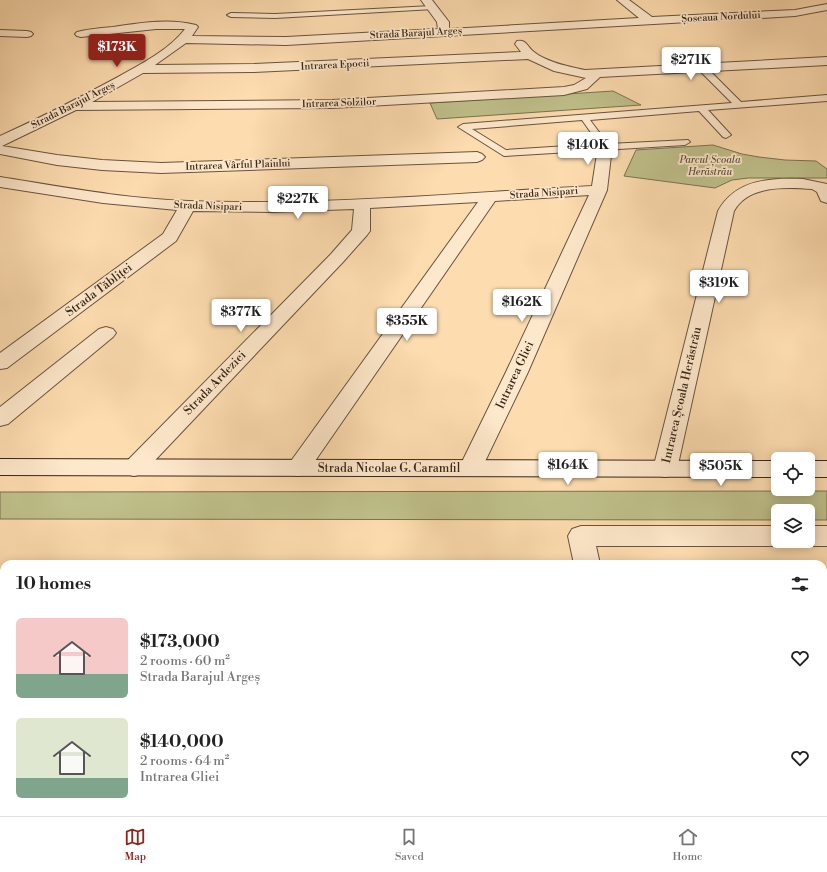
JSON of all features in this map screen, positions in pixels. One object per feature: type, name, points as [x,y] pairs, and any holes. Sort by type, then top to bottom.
[{"type":"street","points":[[622,0],[650,21]]},
{"type":"street","points":[[429,4],[443,22],[444,32]]},
{"type":"street","name":"Șoseaua Nordului","points":[[650,21],[795,13],[827,7]]},
{"type":"street","name":"Strada Barajul Argeș","points":[[0,142],[74,106],[141,68],[183,38],[286,41],[650,21]]},
{"type":"street","points":[[81,34],[172,25],[188,25],[192,27],[189,33],[183,38]]},
{"type":"street","points":[[508,28],[530,55],[558,68],[585,74],[827,61]]},
{"type":"street","points":[[0,33],[27,34]]},
{"type":"street","name":"Intrarea Epocii","points":[[141,68],[254,68],[530,55]]},
{"type":"street","name":"Intrarea Solzilor","points":[[74,106],[332,104],[564,92],[575,90],[588,84],[597,74]]},
{"type":"street","name":"Intrarea Gliei","points":[[471,468],[517,372],[598,190],[605,147]]},
{"type":"street","name":"Intrarea Vârful Plaiului","points":[[0,150],[57,160],[102,165],[161,168],[477,157]]},
{"type":"street","name":"Strada Nisipari","points":[[0,182],[103,198],[188,206],[270,207],[362,204],[598,190]]},
{"type":"street","name":"Intrarea Școala Herăstrău","points":[[664,469],[726,211],[732,199],[749,189],[772,184],[806,184],[823,192]]},
{"type":"street","points":[[298,468],[490,196]]},
{"type":"street","name":"Strada Ardeziei","points":[[134,468],[337,258],[361,231],[362,204]]},
{"type":"street","name":"Strada Tăbliței","points":[[0,363],[170,237],[188,206]]},
{"type":"street","points":[[0,419],[106,333]]},
{"type":"street","name":"Strada Nicolae G. Caramfil","points":[[0,467],[771,469]]},
{"type":"street","points":[[815,469],[827,469]]},
{"type":"street","points":[[585,560],[582,536],[771,536]]},
{"type":"street","points":[[815,536],[827,536]]},
{"type":"lane","points":[[231,15],[275,16],[429,4]]},
{"type":"lane","points":[[702,68],[740,105]]},
{"type":"lane","points":[[684,142],[504,153],[463,127],[827,98]]},
{"type":"lane","points":[[701,108],[726,135]]},
{"type":"lane","points":[[584,117],[605,147]]},
{"type":"green space","points":[[613,91],[641,105],[437,119],[430,103]]},
{"type":"green space","name":"Parcul Școala Herăstrău","points":[[713,145],[742,154],[759,157],[816,161],[827,169],[827,178],[748,178],[732,180],[715,188],[624,176],[636,150]]},
{"type":"green space","points":[[771,491],[771,496],[815,496],[815,491],[827,491],[827,520],[815,520],[815,504],[771,504],[771,520],[0,519],[0,492]]}]
